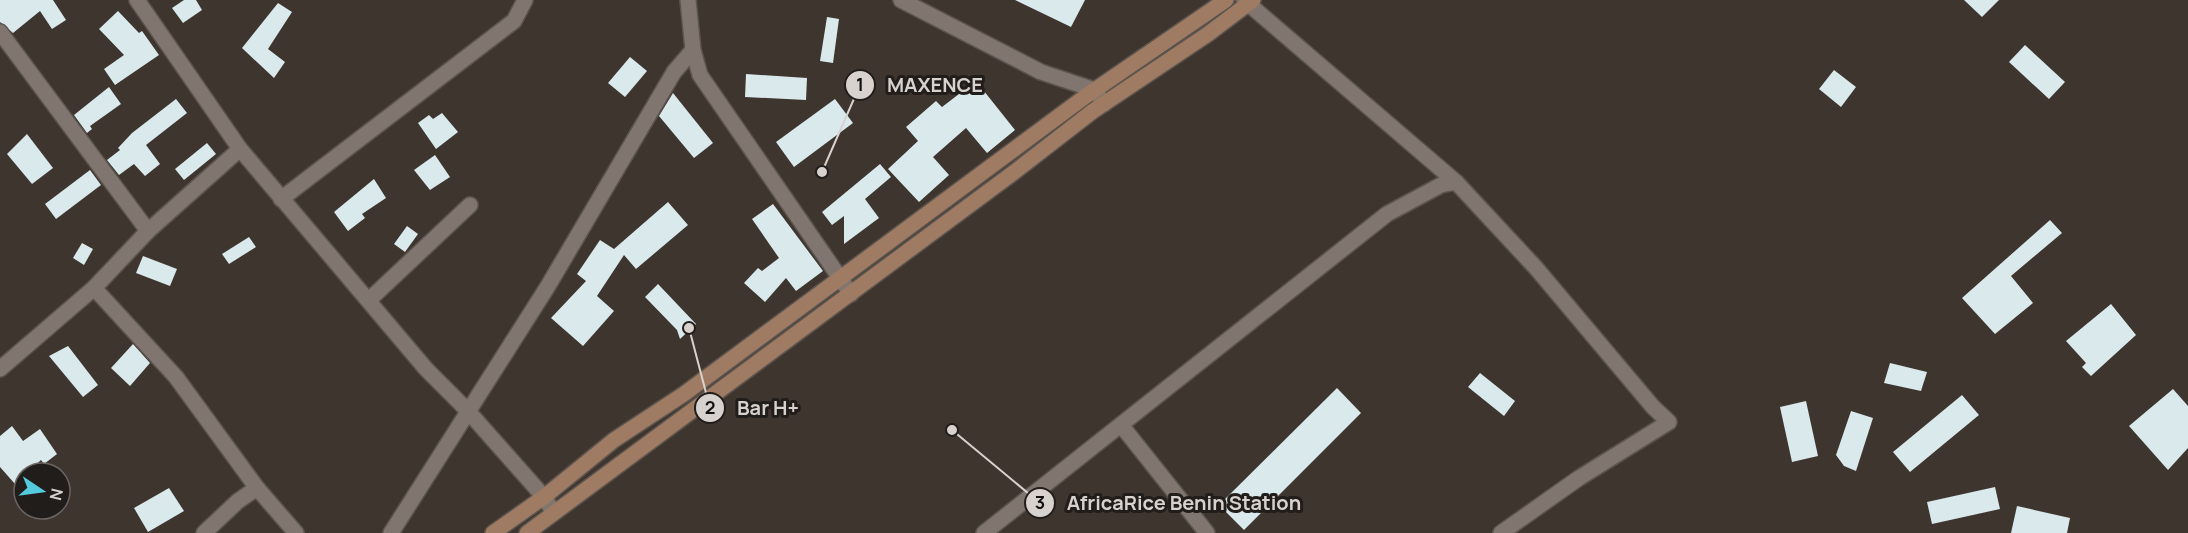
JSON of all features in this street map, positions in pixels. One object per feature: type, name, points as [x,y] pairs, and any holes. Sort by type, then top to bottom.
[{"type":"main road","points":[[493,533],[544,497],[614,440],[694,387],[840,276],[1007,157],[1095,90],[1226,0]]},
{"type":"main road","points":[[527,533],[1104,104],[1208,34],[1248,1]]},
{"type":"street","points":[[137,0],[240,149],[426,369],[467,410],[544,497],[554,513]]},
{"type":"street","points":[[281,199],[514,21],[525,0]]},
{"type":"street","points":[[688,0],[693,50],[700,75],[775,187],[851,294]]},
{"type":"street","points":[[901,0],[1041,72],[1095,90],[1104,104]]},
{"type":"street","points":[[1248,1],[1456,182],[1536,268],[1653,407],[1669,422],[1570,484],[1501,533]]},
{"type":"street","points":[[0,32],[148,231]]},
{"type":"street","points":[[391,533],[467,410],[548,286],[674,72],[693,50]]},
{"type":"street","points":[[0,369],[94,288],[148,231],[240,149]]},
{"type":"street","points":[[984,533],[1387,214],[1441,185],[1456,182]]},
{"type":"street","points":[[369,300],[470,205]]},
{"type":"street","points":[[94,288],[176,377],[257,488],[296,533]]},
{"type":"street","points":[[1121,425],[1208,533]]},
{"type":"street","points":[[204,533],[238,501],[257,488]]},
{"type":"building","points":[[0,0],[53,0],[66,20],[52,29],[40,11],[13,33],[0,22]]},
{"type":"building","points":[[184,0],[196,0],[202,10],[183,23],[172,8]]},
{"type":"building","points":[[1015,0],[1085,0],[1071,27]]},
{"type":"building","points":[[1964,0],[1999,0],[1982,17]]},
{"type":"building","points":[[278,3],[292,12],[268,49],[285,62],[274,78],[242,48]]},
{"type":"building","points":[[118,11],[139,33],[142,31],[159,55],[115,85],[104,69],[124,55],[99,29]]},
{"type":"building","points":[[827,17],[839,19],[833,63],[820,61]]},
{"type":"building","points":[[2025,45],[2065,82],[2049,99],[2009,62]]},
{"type":"building","points":[[630,57],[647,71],[625,97],[608,83]]},
{"type":"building","points":[[1834,70],[1856,87],[1841,107],[1819,89]]},
{"type":"building","points":[[746,74],[807,78],[806,100],[745,97]]},
{"type":"building","points":[[976,81],[1015,130],[987,153],[966,128],[933,157],[949,175],[919,202],[888,169],[918,141],[906,127],[936,101],[942,107]]},
{"type":"building","points":[[109,87],[121,104],[90,126],[92,129],[87,133],[74,115]]},
{"type":"building","points":[[673,93],[713,143],[694,158],[659,116]]},
{"type":"building","points":[[176,99],[187,113],[146,145],[160,164],[145,176],[134,164],[119,175],[107,160],[120,150],[118,148],[132,133]]},
{"type":"building","points":[[835,99],[853,123],[794,167],[776,142]]},
{"type":"building","points":[[442,113],[458,132],[436,149],[418,123],[429,115],[433,119]]},
{"type":"building","points":[[27,134],[53,168],[32,184],[7,154]]},
{"type":"building","points":[[207,143],[216,154],[184,180],[175,169]]},
{"type":"building","points":[[435,155],[450,177],[430,190],[414,170]]},
{"type":"building","points":[[880,164],[891,177],[865,199],[879,218],[844,244],[844,216],[832,225],[822,212]]},
{"type":"building","points":[[90,170],[101,185],[56,219],[45,204]]},
{"type":"building","points":[[374,179],[386,198],[362,214],[365,218],[348,231],[334,212]]},
{"type":"building","points":[[668,202],[688,225],[636,269],[624,255],[597,296],[614,311],[583,346],[551,318],[586,281],[577,274],[600,240],[614,249]]},
{"type":"building","points":[[773,204],[823,271],[796,291],[786,278],[765,302],[744,283],[758,268],[762,271],[779,258],[752,219]]},
{"type":"building","points":[[2050,220],[2062,233],[2011,276],[2033,303],[1995,334],[1962,298]]},
{"type":"building","points":[[407,226],[418,234],[405,252],[394,244]]},
{"type":"building","points":[[249,237],[256,247],[229,264],[222,254]]},
{"type":"building","points":[[82,243],[93,249],[84,265],[73,258]]},
{"type":"building","points":[[143,256],[177,269],[170,286],[136,273]]},
{"type":"building","points":[[658,284],[696,324],[680,339],[677,330],[645,297]]},
{"type":"building","points":[[2111,304],[2136,335],[2091,376],[2082,367],[2086,363],[2066,341]]},
{"type":"building","points":[[133,344],[150,363],[130,386],[111,368]]},
{"type":"building","points":[[68,346],[98,385],[83,397],[49,356]]},
{"type":"building","points":[[1890,363],[1927,372],[1921,391],[1884,383]]},
{"type":"building","points":[[1480,373],[1515,401],[1504,416],[1468,387]]},
{"type":"building","points":[[1337,388],[1361,413],[1244,530],[1219,505]]},
{"type":"building","points":[[2173,389],[2188,406],[2188,448],[2168,470],[2129,426]]},
{"type":"building","points":[[1962,395],[1979,415],[1910,472],[1893,452]]},
{"type":"building","points":[[1806,401],[1818,456],[1792,462],[1780,407]]},
{"type":"building","points":[[1851,411],[1873,418],[1856,471],[1844,466],[1836,455]]},
{"type":"building","points":[[12,426],[23,441],[40,429],[57,454],[48,461],[12,461],[12,481],[0,467],[0,436]]},
{"type":"building","points":[[1995,487],[2000,509],[1932,524],[1927,502]]},
{"type":"building","points":[[169,488],[184,511],[148,532],[134,508]]},
{"type":"building","points":[[2017,506],[2070,518],[2067,533],[2011,533]]},
{"type":"place","name":"MAXENCE","points":[[822,172]]},
{"type":"place","name":"Bar H+","points":[[689,328]]},
{"type":"place","name":"AfricaRice Benin Station","points":[[952,430]]}]
